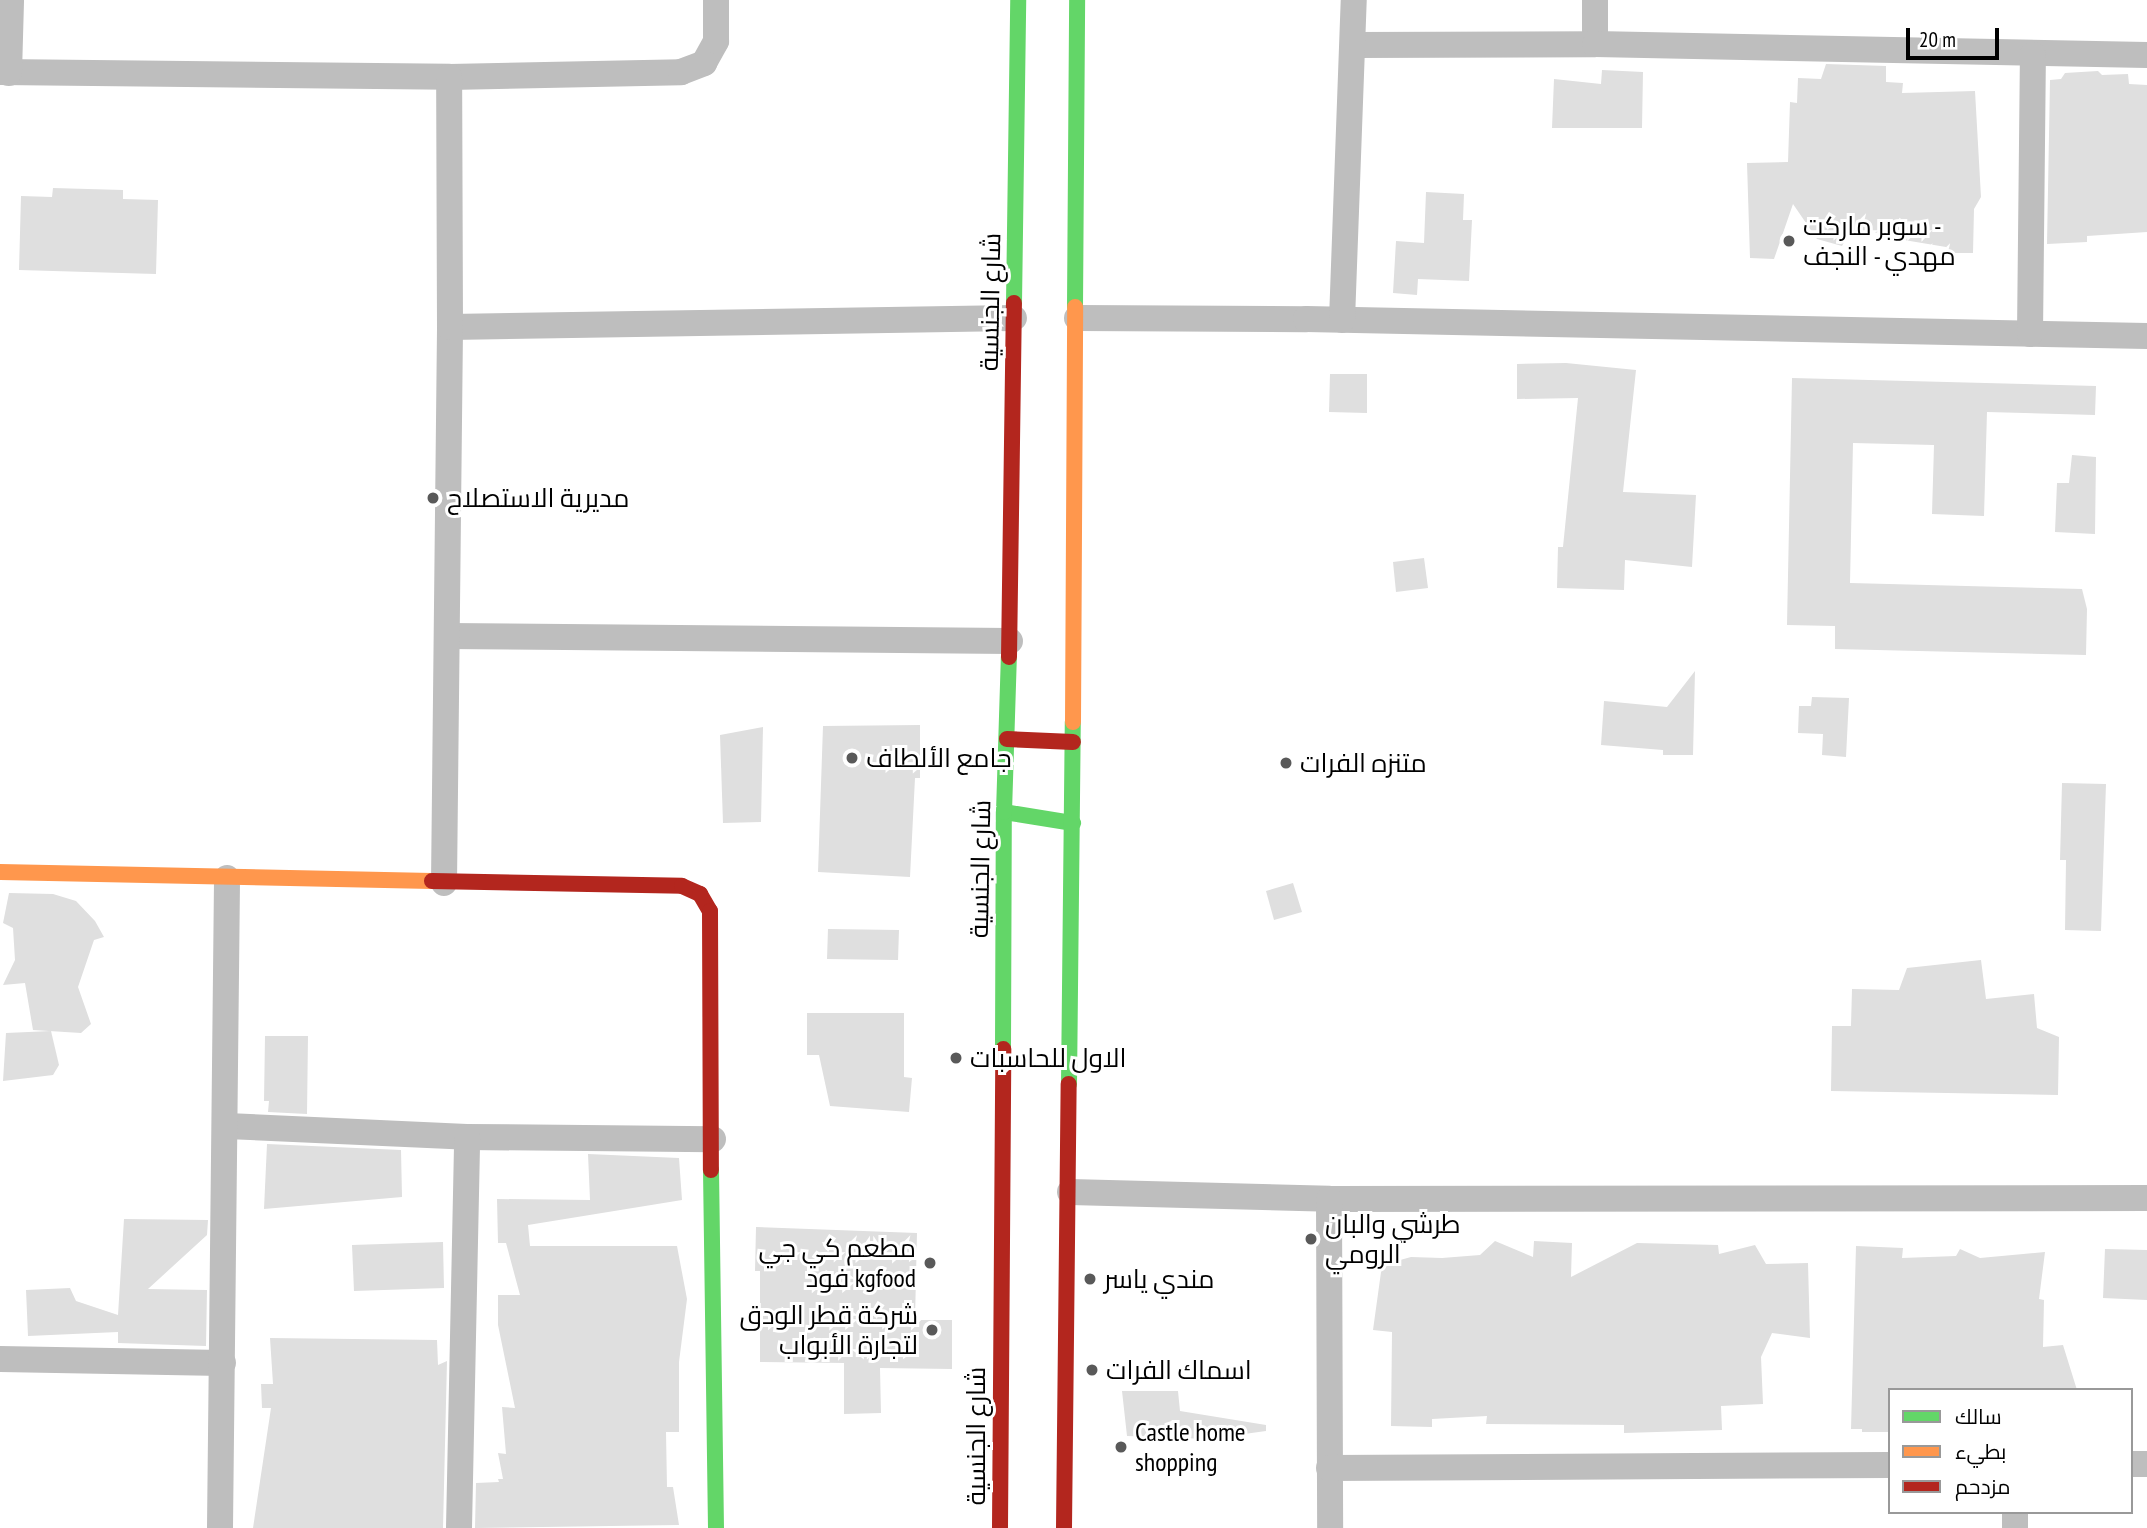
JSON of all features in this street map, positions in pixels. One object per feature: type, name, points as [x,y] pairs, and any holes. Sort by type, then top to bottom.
[{"type":"main road","name":"شارع الجنسية","points":[[1000,1528],[1004,812],[1010,641],[1018,0]]},
{"type":"main road","points":[[1064,1528],[1070,1192],[1077,0]]},
{"type":"main road","points":[[1007,739],[1073,742]]},
{"type":"main road","points":[[1004,812],[1073,823]]},
{"type":"main road","points":[[0,872],[682,886],[700,894],[710,911],[716,1528]]},
{"type":"street","points":[[11,0],[4,72],[449,77],[681,72],[704,63],[716,41],[716,0]]},
{"type":"street","points":[[1342,320],[1354,0]]},
{"type":"street","points":[[1595,0],[1595,44]]},
{"type":"street","points":[[1354,45],[1595,44],[2033,55],[2147,55]]},
{"type":"street","points":[[2030,334],[2033,55]]},
{"type":"street","points":[[444,883],[450,327],[449,77]]},
{"type":"street","points":[[450,327],[1014,318]]},
{"type":"street","points":[[1077,318],[1342,320],[2147,336]]},
{"type":"street","points":[[447,636],[1010,641]]},
{"type":"street","points":[[220,1528],[227,1126],[227,878]]},
{"type":"street","points":[[227,1126],[467,1137],[713,1139]]},
{"type":"street","points":[[459,1528],[467,1137]]},
{"type":"street","points":[[1070,1192],[1329,1199],[2147,1198]]},
{"type":"street","points":[[1329,1199],[1330,1528]]},
{"type":"street","points":[[0,1359],[223,1363]]},
{"type":"street","points":[[1329,1468],[1888,1465]]},
{"type":"building","points":[[1826,64],[1886,66],[1886,82],[1903,83],[1902,93],[1975,91],[1981,197],[1974,209],[1973,253],[1946,253],[1946,247],[1904,240],[1887,231],[1847,237],[1842,246],[1817,239],[1793,204],[1774,259],[1750,258],[1747,163],[1788,162],[1790,102],[1797,103],[1798,78],[1821,79]]},
{"type":"building","points":[[1602,70],[1643,72],[1642,128],[1552,128],[1554,79],[1601,84]]},
{"type":"building","points":[[2098,71],[2102,75],[2128,74],[2129,84],[2147,85],[2147,232],[2087,236],[2087,242],[2047,244],[2050,80],[2061,79],[2065,73]]},
{"type":"building","points":[[53,188],[123,190],[123,199],[158,200],[156,274],[19,270],[21,196],[52,197]]},
{"type":"building","points":[[1426,192],[1464,194],[1463,220],[1472,220],[1469,281],[1418,279],[1417,295],[1393,293],[1396,241],[1424,243]]},
{"type":"building","points":[[1566,363],[1636,370],[1623,492],[1696,495],[1692,567],[1625,560],[1624,590],[1557,588],[1558,547],[1563,547],[1578,398],[1517,399],[1517,364]]},
{"type":"building","points":[[1330,374],[1367,374],[1367,413],[1329,412]]},
{"type":"building","points":[[1792,378],[2096,386],[2095,415],[1987,412],[1984,516],[1932,514],[1934,445],[1853,443],[1850,583],[2082,589],[2087,609],[2086,655],[1835,649],[1835,626],[1787,625]]},
{"type":"building","points":[[2072,455],[2096,457],[2095,534],[2055,532],[2057,483],[2069,483]]},
{"type":"building","points":[[1424,558],[1428,588],[1396,592],[1393,562]]},
{"type":"building","points":[[1695,671],[1693,755],[1663,755],[1663,750],[1601,745],[1604,701],[1667,707]]},
{"type":"building","points":[[1812,697],[1849,698],[1846,757],[1822,755],[1823,734],[1798,733],[1799,706],[1811,706]]},
{"type":"building","points":[[920,725],[920,778],[915,778],[910,877],[818,872],[823,726]]},
{"type":"building","points":[[763,727],[761,822],[723,823],[720,735]]},
{"type":"building","points":[[2062,783],[2106,784],[2101,931],[2065,930],[2066,860],[2060,860]]},
{"type":"building","points":[[1293,883],[1302,912],[1274,920],[1266,891]]},
{"type":"building","points":[[9,893],[53,894],[76,901],[95,921],[104,937],[94,940],[78,987],[91,1024],[81,1033],[33,1030],[25,983],[3,985],[15,960],[13,928],[3,923]]},
{"type":"building","points":[[828,929],[899,930],[898,960],[827,959]]},
{"type":"building","points":[[1981,960],[1986,999],[2034,994],[2037,1028],[2059,1037],[2058,1095],[1831,1091],[1832,1026],[1851,1026],[1852,989],[1899,990],[1907,968]]},
{"type":"building","points":[[807,1013],[904,1013],[904,1077],[912,1078],[909,1112],[830,1106],[819,1055],[807,1055]]},
{"type":"building","points":[[51,1031],[59,1065],[53,1075],[3,1081],[6,1033]]},
{"type":"building","points":[[265,1036],[308,1036],[307,1114],[268,1112],[269,1101],[264,1101]]},
{"type":"building","points":[[267,1144],[401,1150],[402,1197],[264,1209]]},
{"type":"building","points":[[588,1154],[679,1158],[682,1200],[528,1225],[530,1246],[677,1246],[687,1299],[679,1362],[679,1432],[666,1432],[667,1487],[673,1487],[679,1525],[475,1528],[476,1483],[499,1482],[498,1479],[503,1479],[498,1453],[506,1454],[502,1407],[515,1408],[498,1325],[498,1295],[520,1295],[506,1243],[498,1243],[497,1199],[590,1200]]},
{"type":"building","points":[[124,1219],[208,1220],[207,1235],[148,1289],[207,1290],[206,1346],[118,1343],[118,1332],[28,1336],[26,1290],[70,1288],[76,1301],[118,1315]]},
{"type":"building","points":[[756,1227],[917,1233],[915,1320],[952,1320],[952,1369],[880,1368],[881,1413],[844,1414],[844,1363],[760,1362],[760,1271],[755,1271]]},
{"type":"building","points":[[1495,1241],[1533,1257],[1534,1241],[1572,1243],[1571,1277],[1637,1243],[1718,1245],[1719,1254],[1755,1245],[1766,1264],[1808,1263],[1810,1338],[1772,1333],[1761,1357],[1763,1404],[1721,1406],[1722,1430],[1624,1433],[1624,1425],[1486,1424],[1487,1416],[1432,1419],[1432,1427],[1391,1426],[1392,1332],[1373,1330],[1382,1265],[1411,1257],[1480,1255]]},
{"type":"building","points":[[443,1242],[444,1288],[354,1291],[352,1245]]},
{"type":"building","points":[[1856,1246],[1903,1248],[1902,1258],[1956,1256],[1960,1249],[1980,1258],[2045,1252],[2039,1299],[2044,1300],[2043,1347],[2063,1345],[2076,1388],[1888,1388],[1888,1432],[1862,1432],[1862,1429],[1851,1429]]},
{"type":"building","points":[[2105,1249],[2147,1250],[2147,1300],[2103,1298]]},
{"type":"building","points":[[270,1338],[437,1340],[438,1365],[447,1361],[443,1528],[253,1528],[271,1408],[262,1408],[261,1384],[273,1384]]},
{"type":"building","points":[[1122,1391],[1178,1391],[1180,1411],[1266,1425],[1266,1431],[1208,1439],[1127,1436]]},
{"type":"traffic: fast","points":[[1014,303],[1018,0]]},
{"type":"traffic: fast","points":[[1075,307],[1077,0]]},
{"type":"traffic: fast","points":[[1003,1049],[1004,812],[1009,657]]},
{"type":"traffic: fast","points":[[1069,1084],[1073,722]]},
{"type":"traffic: fast","points":[[1004,812],[1073,823]]},
{"type":"traffic: fast","points":[[711,1170],[716,1528]]},
{"type":"traffic: slow","points":[[1073,722],[1075,307]]},
{"type":"traffic: slow","points":[[0,872],[432,881]]},
{"type":"traffic: jam","points":[[1009,657],[1014,303]]},
{"type":"traffic: jam","points":[[1007,739],[1073,742]]},
{"type":"traffic: jam","points":[[432,881],[682,886],[700,894],[710,911],[711,1170]]},
{"type":"traffic: jam","points":[[1000,1528],[1003,1049]]},
{"type":"traffic: jam","points":[[1064,1528],[1069,1084]]},
{"type":"place","name":"سوبر ماركت - مهدي - النجف","points":[[1789,241]]},
{"type":"place","name":"مديرية الاستصلاح","points":[[433,498]]},
{"type":"place","name":"جامع الألطاف","points":[[852,758]]},
{"type":"place","name":"متنزه الفرات","points":[[1286,763]]},
{"type":"place","name":"الاول للحاسبات","points":[[956,1058]]},
{"type":"place","name":"طرشي والبان الرومي","points":[[1311,1239]]},
{"type":"place","name":"مطعم کي جي فود kgfood","points":[[930,1263]]},
{"type":"place","name":"مندي ياسر","points":[[1090,1279]]},
{"type":"place","name":"شركة قطر الودق لتجارة الأبواب","points":[[932,1330]]},
{"type":"place","name":"اسماك الفرات","points":[[1092,1370]]},
{"type":"place","name":"Castle home shopping","points":[[1121,1447]]}]
